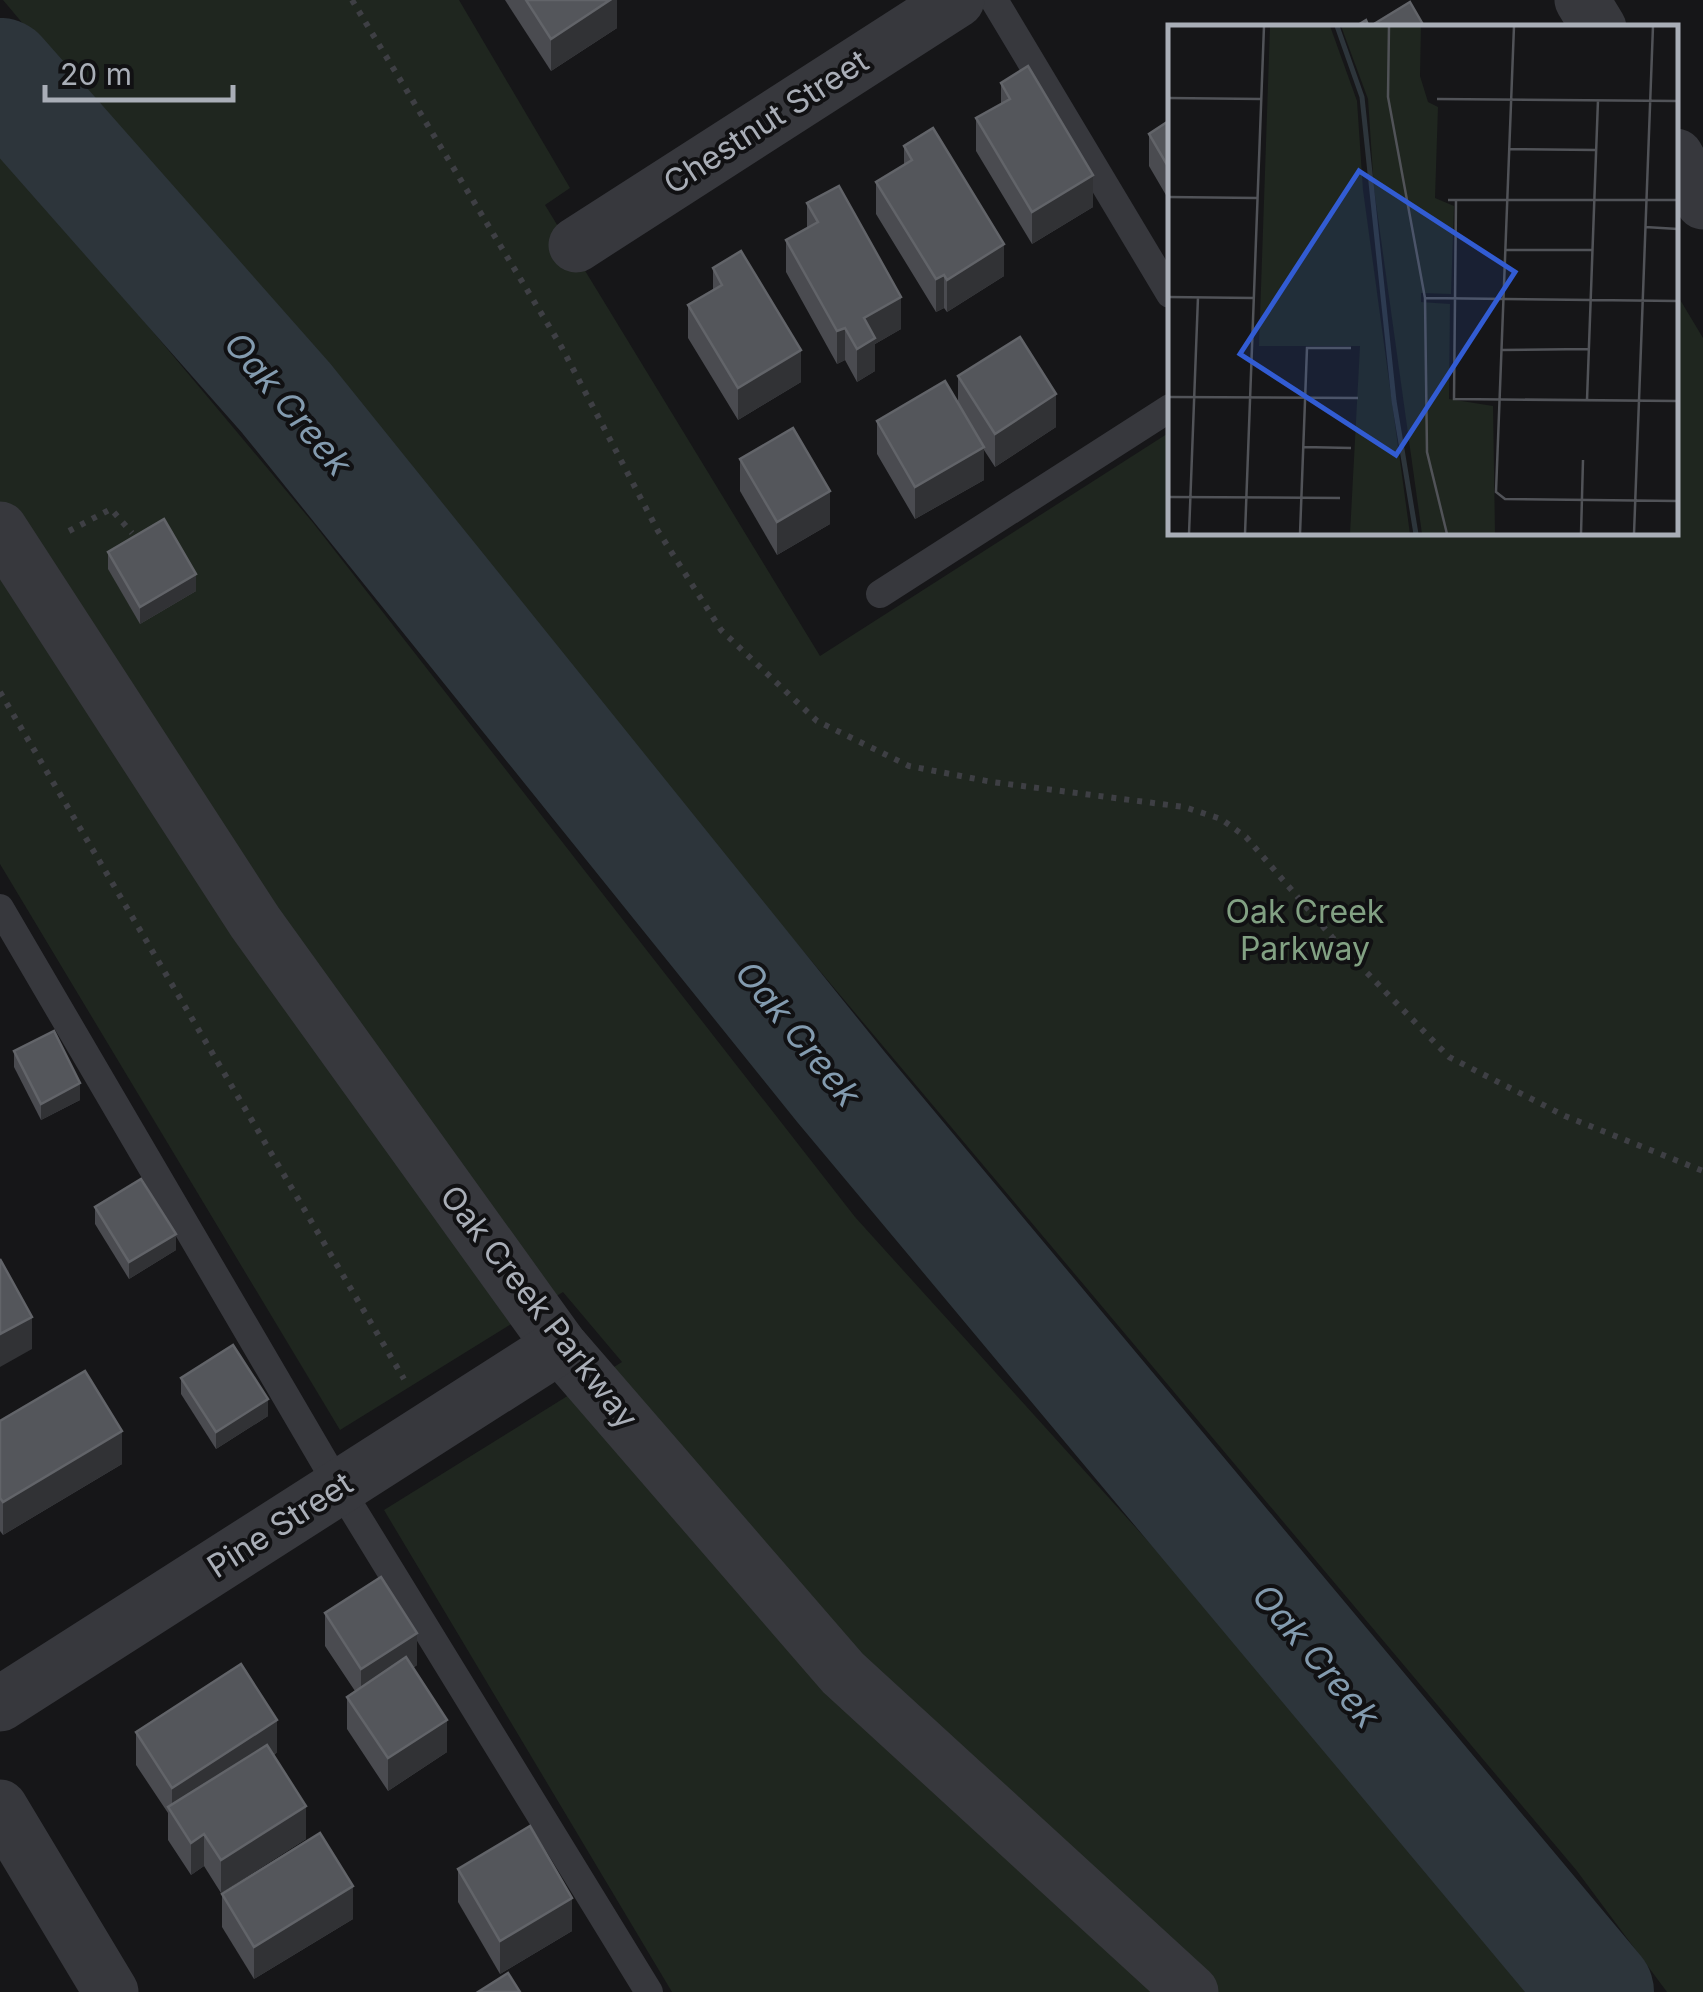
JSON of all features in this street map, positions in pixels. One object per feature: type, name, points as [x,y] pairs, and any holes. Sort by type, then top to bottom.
[{"type":"street","name":"Chestnut Street","points":[[576,245],[957,0]]},
{"type":"street","points":[[1582,0],[1597,25]]},
{"type":"street","points":[[1678,159],[1703,202]]},
{"type":"street","name":"Oak Creek Parkway","points":[[10,545],[254,922],[560,1346],[843,1673],[1190,1992]]},
{"type":"street","name":"Pine Street","points":[[0,1704],[560,1346]]},
{"type":"street","points":[[0,1806],[111,1992]]},
{"type":"lane","points":[[994,0],[1168,291]]},
{"type":"lane","points":[[880,594],[1168,409]]},
{"type":"lane","points":[[0,908],[339,1487],[649,1992]]},
{"type":"path","points":[[352,0],[561,346],[658,530],[721,630],[818,721],[909,766],[992,782],[1184,807],[1221,819],[1246,837],[1332,937],[1449,1057],[1566,1116],[1703,1171]]},
{"type":"path","points":[[10,545],[110,509],[132,534]]},
{"type":"path","points":[[0,692],[433,1427]]},
{"type":"green space","name":"Oak Creek Parkway","points":[[3,0],[459,0],[570,188],[545,205],[820,656],[1168,433],[1168,535],[1678,535],[1678,296],[1703,338],[1703,1992],[1667,1992],[1577,1871]]},
{"type":"green space","points":[[0,149],[314,524],[855,1217],[1438,1862],[1543,1992],[672,1992],[384,1510],[622,1362],[563,1292],[340,1430],[0,864]]},
{"type":"building","points":[[526,0],[610,0],[551,39]]},
{"type":"building","points":[[1410,2],[1423,25],[1372,25]]},
{"type":"building","points":[[1028,66],[1093,175],[1032,212],[976,118],[1010,99],[1001,83]]},
{"type":"building","points":[[1168,121],[1168,167],[1149,134]]},
{"type":"building","points":[[933,128],[1004,244],[947,280],[944,275],[936,279],[876,182],[912,160],[904,146]]},
{"type":"building","points":[[839,186],[901,297],[864,318],[875,338],[857,349],[845,328],[837,331],[786,240],[818,222],[807,203]]},
{"type":"building","points":[[741,251],[801,350],[738,388],[688,305],[722,285],[713,268]]},
{"type":"building","points":[[1020,337],[1056,394],[995,434],[958,376]]},
{"type":"building","points":[[945,381],[984,447],[915,487],[877,421]]},
{"type":"building","points":[[793,428],[830,491],[777,522],[740,459]]},
{"type":"building","points":[[164,519],[196,574],[140,607],[108,552]]},
{"type":"building","points":[[54,1031],[80,1083],[41,1104],[14,1051]]},
{"type":"building","points":[[141,1179],[176,1234],[129,1262],[95,1207]]},
{"type":"building","points":[[0,1259],[32,1317],[0,1334]]},
{"type":"building","points":[[233,1345],[268,1399],[216,1432],[181,1378]]},
{"type":"building","points":[[85,1371],[122,1431],[3,1502],[0,1421]]},
{"type":"building","points":[[381,1577],[417,1633],[361,1669],[325,1613]]},
{"type":"building","points":[[406,1657],[447,1720],[388,1758],[347,1697]]},
{"type":"building","points":[[241,1664],[277,1720],[172,1788],[136,1732]]},
{"type":"building","points":[[267,1745],[306,1806],[221,1860],[204,1834],[191,1843],[168,1807]]},
{"type":"building","points":[[530,1826],[572,1898],[500,1941],[458,1869]]},
{"type":"building","points":[[320,1833],[353,1886],[254,1947],[222,1894]]},
{"type":"building","points":[[508,1973],[520,1992],[478,1992]]},
{"type":"waterway","name":"Oak Creek","points":[[0,74],[286,398],[841,1087],[1598,1992]]}]
